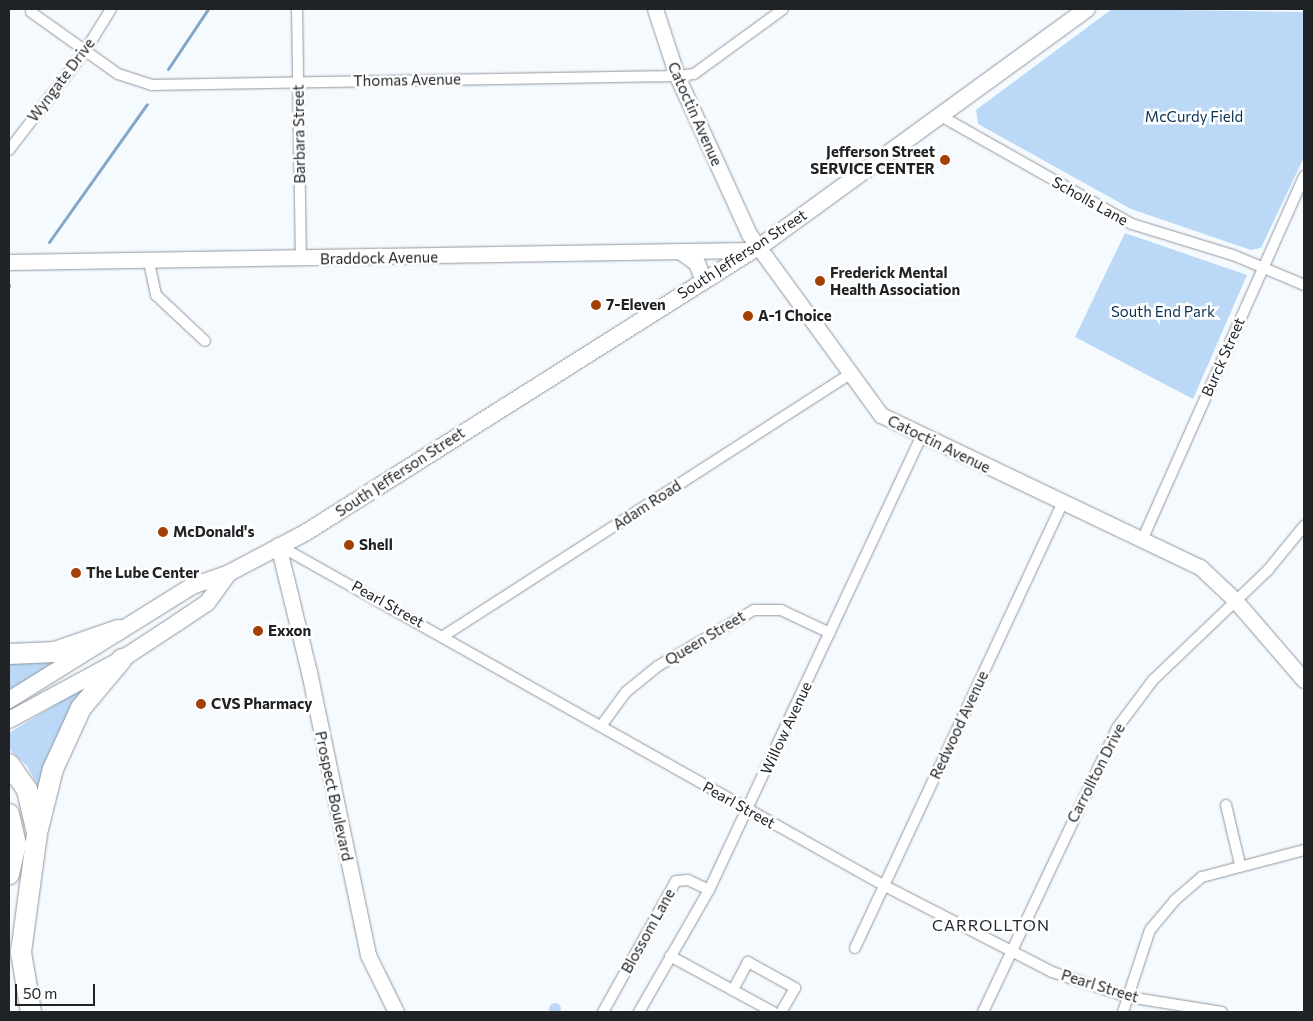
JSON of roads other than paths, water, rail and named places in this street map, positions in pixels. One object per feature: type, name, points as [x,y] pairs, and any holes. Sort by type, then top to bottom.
[{"type":"highway","points":[[9,654],[56,652],[118,630]]},
{"type":"highway","points":[[31,1012],[22,952],[37,833],[69,728],[122,659]]},
{"type":"highway","points":[[9,764],[27,790],[37,833]]},
{"type":"highway","points":[[9,814],[16,844],[9,874]]},
{"type":"main road","name":"South Jefferson Street","points":[[9,700],[118,630],[192,586],[229,573],[278,545],[305,533],[753,247],[941,116],[1084,9]]},
{"type":"main road","points":[[683,253],[697,263],[703,279]]},
{"type":"main road","name":"South Jefferson Street","points":[[9,720],[122,659],[207,602],[229,573]]},
{"type":"street","name":"Wyngate Drive","points":[[9,150],[85,51],[111,9]]},
{"type":"street","name":"Barbara Street","points":[[297,9],[301,259]]},
{"type":"street","name":"Catoctin Avenue","points":[[655,9],[677,76],[753,247],[881,415],[921,437],[1143,538],[1200,567],[1234,599],[1304,680]]},
{"type":"street","name":"Thomas Avenue","points":[[31,12],[118,74],[151,85],[677,76],[694,74],[783,9]]},
{"type":"street","name":"Scholls Lane","points":[[941,116],[1125,221],[1264,267],[1304,285]]},
{"type":"street","name":"Burck Street","points":[[1143,538],[1264,267],[1302,188],[1304,176]]},
{"type":"street","name":"Braddock Avenue","points":[[9,262],[149,262],[683,253],[753,247]]},
{"type":"street","points":[[149,262],[156,295],[205,341]]},
{"type":"street","name":"Adam Road","points":[[445,635],[849,375]]},
{"type":"street","name":"Willow Avenue","points":[[639,1012],[709,890],[921,437]]},
{"type":"street","name":"Redwood Avenue","points":[[856,948],[1063,502]]},
{"type":"street","name":"Carrollton Drive","points":[[983,1012],[1117,728],[1153,680],[1234,599],[1268,570],[1304,526]]},
{"type":"street","name":"Pearl Street","points":[[278,545],[445,635],[748,810],[885,886],[1011,952],[1052,972],[1128,996],[1222,1012]]},
{"type":"street","name":"Prospect Boulevard","points":[[278,545],[309,672],[368,955],[396,1012]]},
{"type":"street","name":"Queen Street","points":[[601,726],[626,692],[658,666],[754,610],[781,610],[830,633]]},
{"type":"street","points":[[1226,805],[1240,864]]},
{"type":"street","points":[[1123,1012],[1150,930],[1174,901],[1202,877],[1240,864],[1304,850]]},
{"type":"street","name":"Blossom Lane","points":[[603,1012],[676,881],[688,880],[709,890]]},
{"type":"street","points":[[670,956],[773,1012]]},
{"type":"street","points":[[733,990],[748,962],[795,988],[781,1012]]},
{"type":"waterway","points":[[168,69],[208,9]]},
{"type":"waterway","points":[[49,242],[147,104]]},
{"type":"place","name":"Jefferson Street SERVICE CENTER","points":[[945,160]]},
{"type":"place","name":"Frederick Mental Health Association","points":[[820,281]]},
{"type":"place","name":"7-Eleven","points":[[596,305]]},
{"type":"place","name":"A-1 Choice","points":[[748,316]]},
{"type":"place","name":"McDonald's","points":[[163,532]]},
{"type":"place","name":"Shell","points":[[349,545]]},
{"type":"place","name":"The Lube Center","points":[[76,573]]},
{"type":"place","name":"Exxon","points":[[258,631]]},
{"type":"place","name":"CVS Pharmacy","points":[[201,704]]},
{"type":"district","name":"CARROLLTON","points":[[991,925]]},
{"type":"park label","name":"McCurdy Field","points":[[1194,117]]},
{"type":"park label","name":"South End Park","points":[[1163,312]]}]
